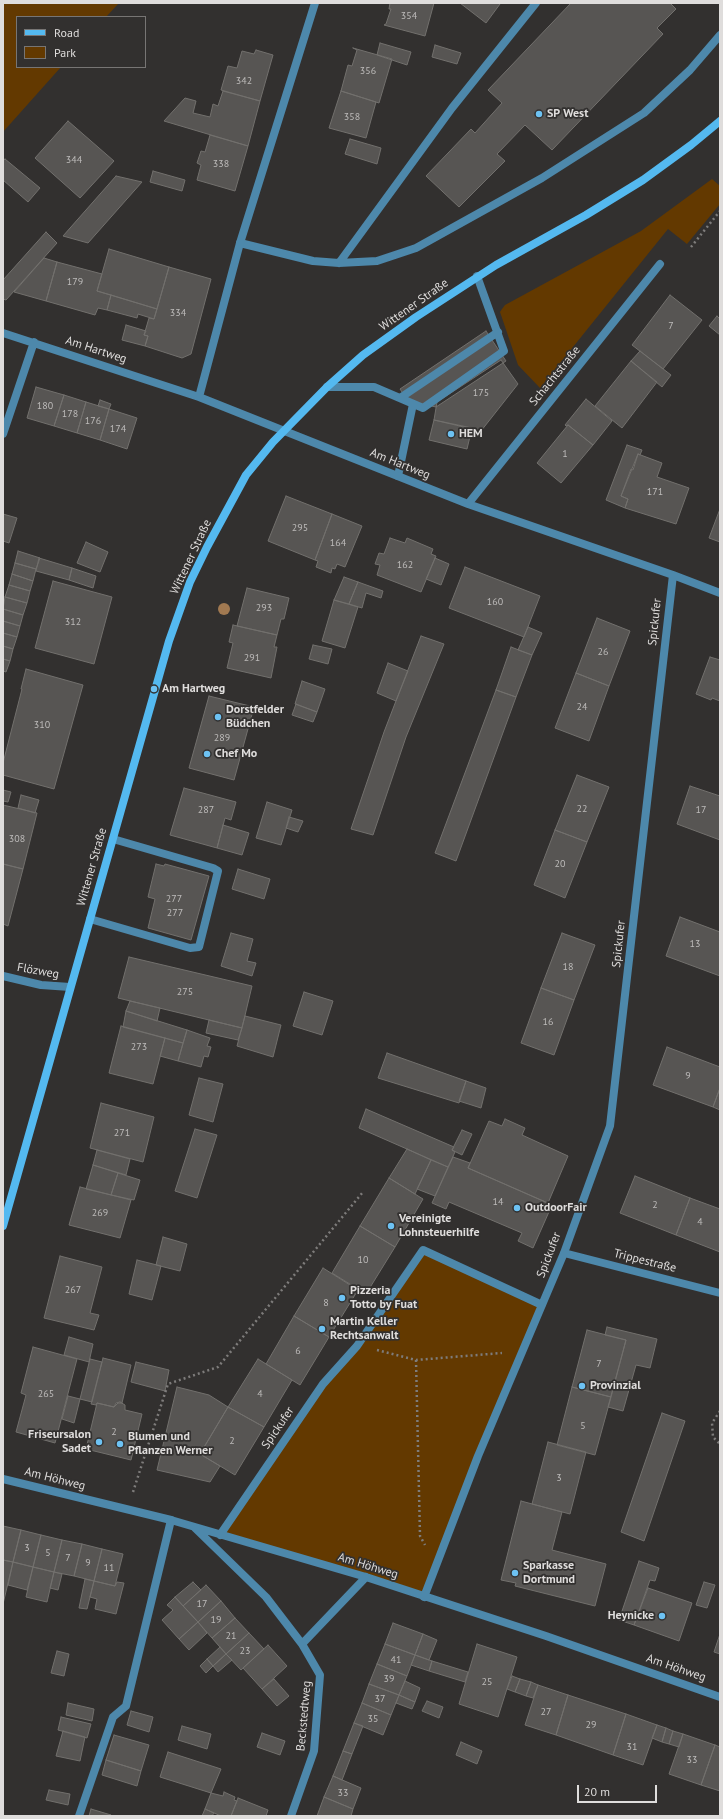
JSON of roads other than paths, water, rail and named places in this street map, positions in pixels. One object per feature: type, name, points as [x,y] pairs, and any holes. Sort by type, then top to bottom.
[{"type":"main road","name":"Wittener Straße","points":[[3,1226],[169,641],[190,582],[246,475],[284,431],[327,387],[363,355],[477,276],[586,215],[643,180],[720,121]]},
{"type":"street","points":[[199,397],[240,243],[315,3]]},
{"type":"street","points":[[339,263],[452,108],[536,3]]},
{"type":"street","points":[[240,243],[313,261],[339,263],[377,261],[416,248],[542,178],[644,113],[690,70],[720,35]]},
{"type":"street","name":"Schachtstraße","points":[[468,504],[660,264]]},
{"type":"street","points":[[327,387],[374,387],[423,408],[504,351],[477,276]]},
{"type":"street","points":[[400,398],[498,332]]},
{"type":"street","name":"Am Hartweg","points":[[3,333],[199,397],[468,504],[673,575],[720,593]]},
{"type":"street","points":[[3,434],[34,342]]},
{"type":"street","points":[[398,476],[413,404]]},
{"type":"street","name":"Spickufer","points":[[424,1597],[478,1456],[564,1253],[610,1126],[673,575]]},
{"type":"street","points":[[90,919],[190,948],[198,947],[218,871],[213,868],[112,839]]},
{"type":"street","name":"Flözweg","points":[[3,976],[41,985],[70,988]]},
{"type":"street","name":"Spickufer","points":[[220,1535],[323,1384],[357,1346],[423,1250],[542,1305]]},
{"type":"street","name":"Trippestraße","points":[[564,1253],[720,1293]]},
{"type":"street","name":"Am Höhweg","points":[[3,1479],[171,1520],[366,1577],[546,1636],[720,1697]]},
{"type":"street","points":[[79,1816],[113,1717],[126,1706],[171,1520]]},
{"type":"street","name":"Beckstedtweg","points":[[194,1527],[266,1597],[302,1644],[320,1675],[314,1751],[291,1816]]},
{"type":"street","points":[[302,1644],[366,1577]]},
{"type":"place","name":"SP West","points":[[539,114]]},
{"type":"place","name":"HEM","points":[[451,434]]},
{"type":"place","name":"Am Hartweg","points":[[154,689]]},
{"type":"place","name":"Dorstfelder Büdchen","points":[[218,717]]},
{"type":"place","name":"Chef Mo","points":[[207,754]]},
{"type":"place","name":"OutdoorFair","points":[[517,1208]]},
{"type":"place","name":"Vereinigte Lohnsteuerhilfe","points":[[391,1226]]},
{"type":"place","name":"Pizzeria Totto by Fuat","points":[[342,1298]]},
{"type":"place","name":"Martin Keller Rechtsanwalt","points":[[322,1329]]},
{"type":"place","name":"Provinzial","points":[[582,1386]]},
{"type":"place","name":"Friseursalon Sadet","points":[[99,1442]]},
{"type":"place","name":"Blumen und Pflanzen Werner","points":[[120,1444]]},
{"type":"place","name":"Sparkasse Dortmund","points":[[515,1573]]},
{"type":"place","name":"Heynicke","points":[[662,1616]]}]
